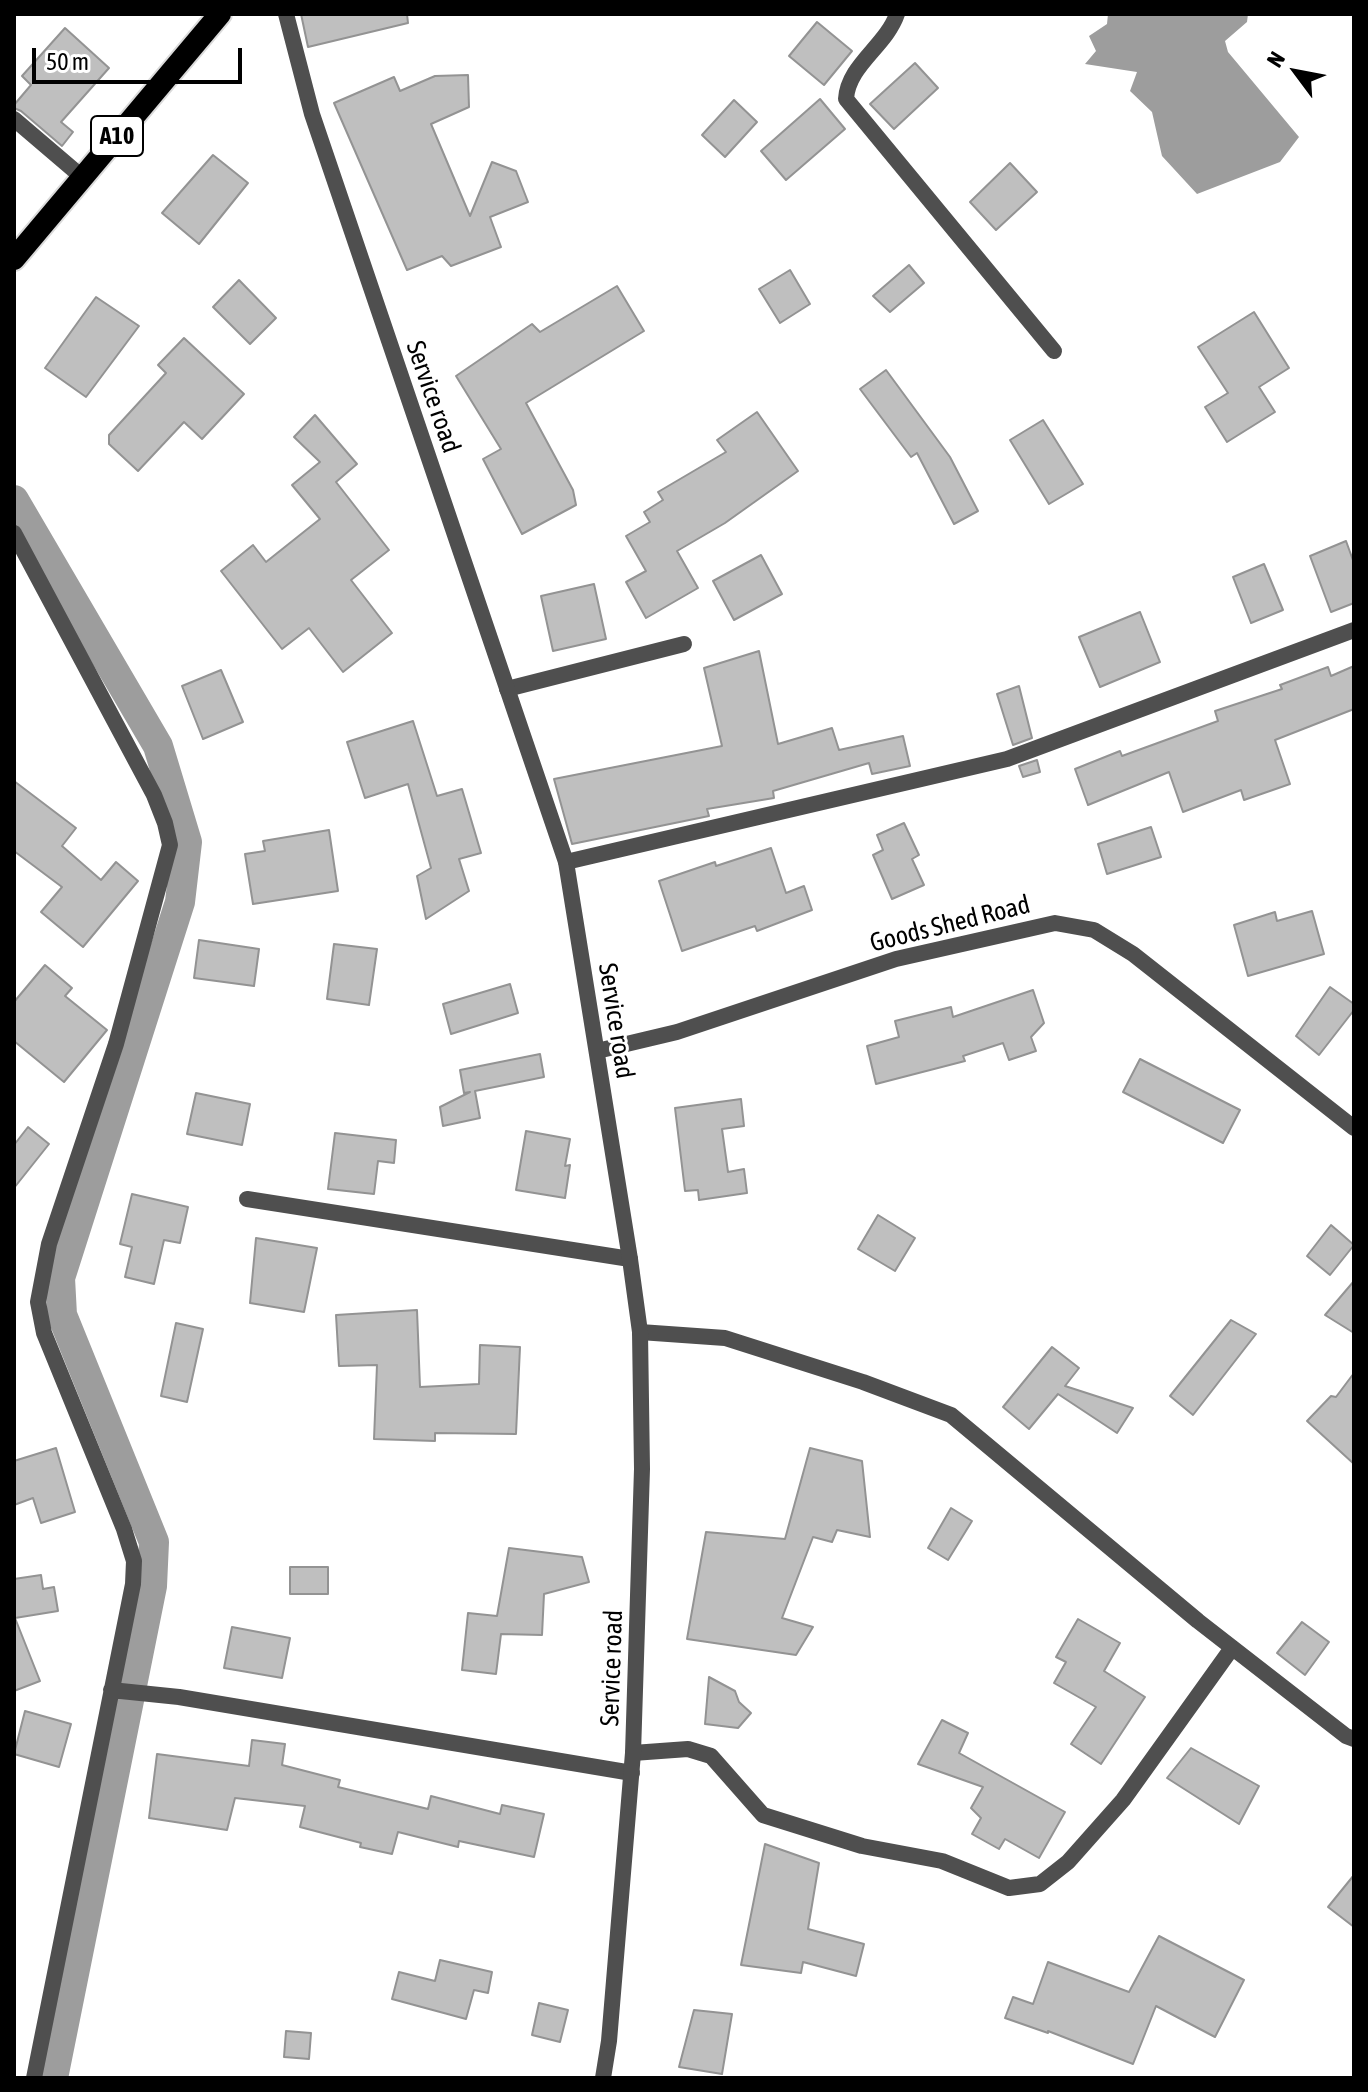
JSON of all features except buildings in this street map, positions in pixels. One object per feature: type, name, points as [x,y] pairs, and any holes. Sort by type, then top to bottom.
[{"type":"highway","name":"A10","points":[[14,259],[220,14]]},
{"type":"street","name":"Service road","points":[[286,14],[312,114],[566,862],[630,1259],[640,1332],[642,1469],[633,1753],[609,2041],[603,2078]]},
{"type":"street","points":[[897,14],[887,36],[854,73],[847,85],[846,99],[1054,351]]},
{"type":"street","points":[[14,119],[82,177]]},
{"type":"street","points":[[14,533],[154,795],[170,845],[116,1044],[49,1244],[38,1302],[44,1333],[124,1529],[134,1561],[133,1584],[114,1690],[34,2078]]},
{"type":"street","points":[[566,862],[1007,759],[1354,630]]},
{"type":"street","points":[[507,689],[684,644]]},
{"type":"street","name":"Goods Shed Road","points":[[597,1051],[677,1032],[896,959],[1055,923],[1094,930],[1133,954],[1353,1126]]},
{"type":"street","points":[[247,1199],[630,1259]]},
{"type":"street","points":[[640,1332],[725,1338],[863,1382],[951,1415],[1232,1648],[1354,1739]]},
{"type":"street","points":[[633,1753],[688,1749],[711,1756],[763,1815],[862,1846],[942,1861],[1009,1888],[1040,1884],[1068,1862],[1123,1800],[1232,1648]]},
{"type":"street","points":[[114,1690],[179,1697],[632,1773]]},
{"type":"shaded area","points":[[1108,14],[1248,14],[1247,22],[1225,41],[1228,52],[1299,137],[1280,162],[1197,194],[1162,156],[1152,112],[1130,91],[1137,72],[1085,64],[1096,51],[1089,36],[1107,24]]},
{"type":"waterway","points":[[14,500],[158,746],[187,842],[180,902],[60,1278],[62,1315],[154,1542],[152,1586],[53,2078]]}]
